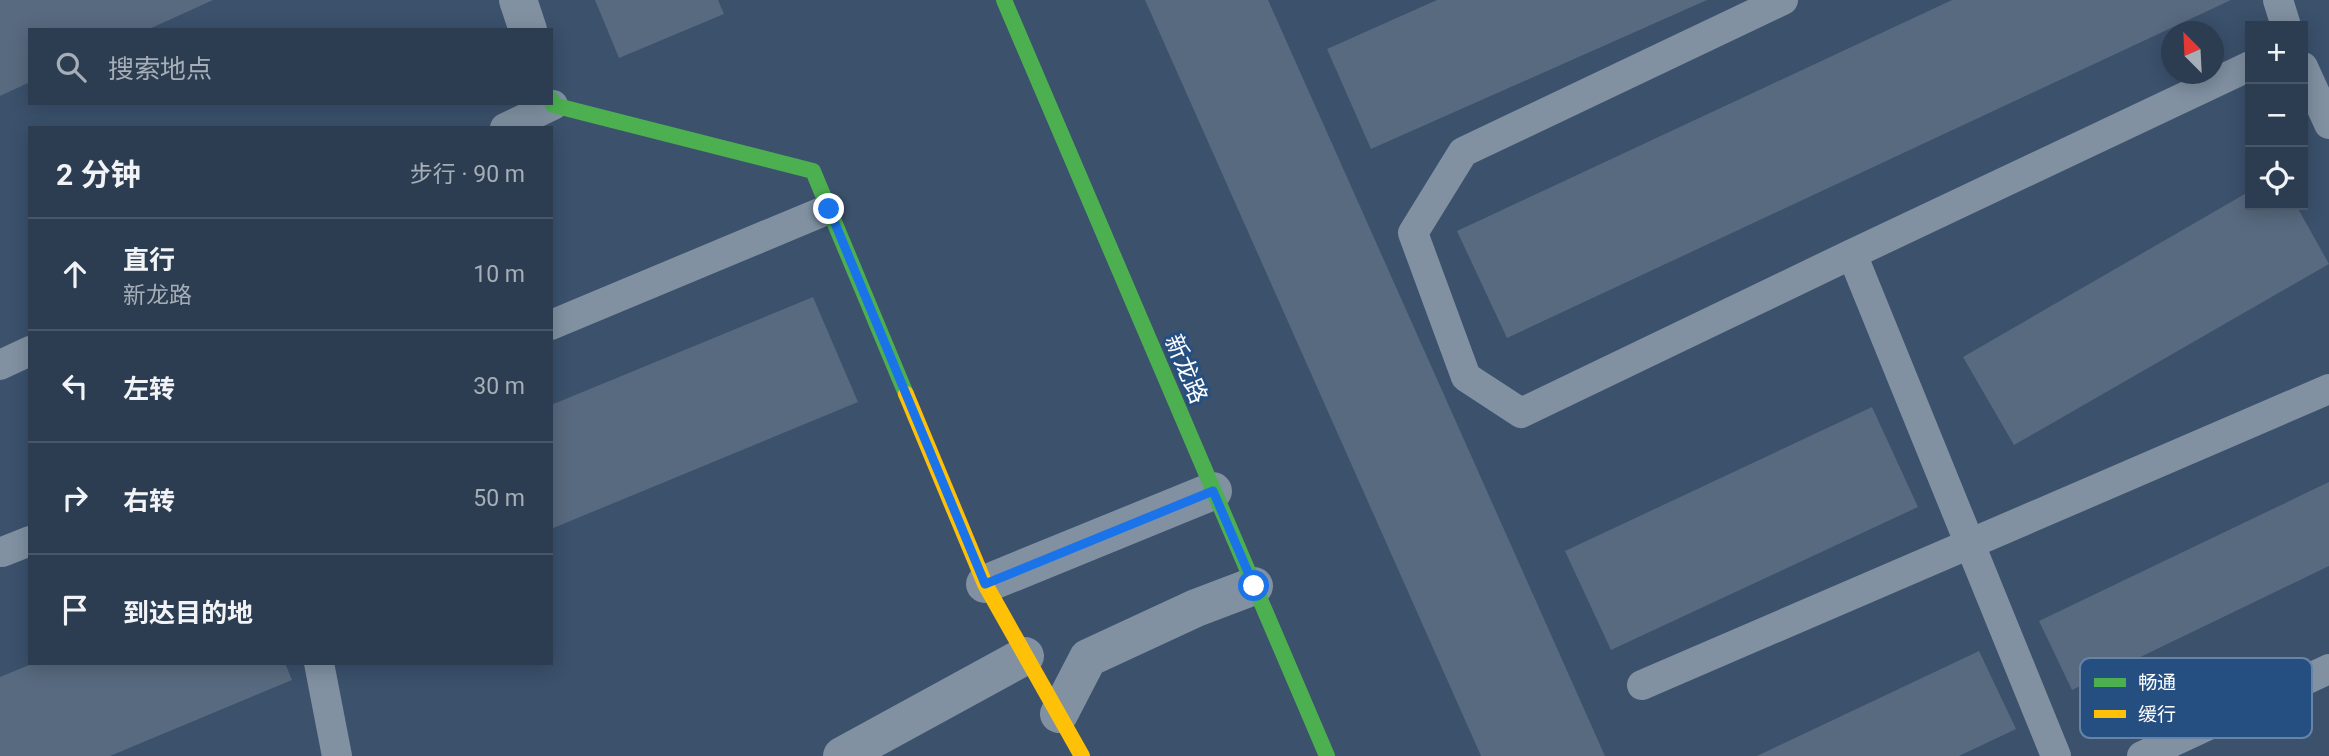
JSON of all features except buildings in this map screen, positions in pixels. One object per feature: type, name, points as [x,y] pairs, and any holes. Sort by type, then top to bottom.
[{"type":"street","points":[[518,0],[527,28]]},
{"type":"street","name":"新龙路","points":[[1004,0],[1327,756]]},
{"type":"street","points":[[553,102],[813,171],[985,584],[1082,756]]},
{"type":"street","points":[[985,584],[1213,491]]},
{"type":"street","points":[[1059,714],[1088,657],[1196,608],[1254,586]]},
{"type":"street","points":[[842,756],[1025,656]]},
{"type":"lane","points":[[1783,0],[1463,152],[1413,233],[1466,377],[1521,413],[2245,68]]},
{"type":"lane","points":[[2278,0],[2284,21]]},
{"type":"lane","points":[[2308,78],[2329,124]]},
{"type":"lane","points":[[509,126],[547,105]]},
{"type":"lane","points":[[553,325],[829,209]]},
{"type":"lane","points":[[1852,254],[2056,756]]},
{"type":"lane","points":[[0,365],[28,352]]},
{"type":"lane","points":[[1642,685],[2329,389]]},
{"type":"lane","points":[[2,552],[28,542]]},
{"type":"lane","points":[[319,665],[337,756]]},
{"type":"lane","points":[[2312,677],[2329,669]]},
{"type":"lane","points":[[2142,756],[2181,738]]},
{"type":"traffic: fast","points":[[1004,0],[1327,756]]},
{"type":"traffic: fast","points":[[553,105],[813,171],[906,394]]},
{"type":"traffic: slow","points":[[906,394],[985,584],[1082,756]]},
{"type":"route","points":[[829,209],[985,584],[1213,491],[1254,586]]}]
